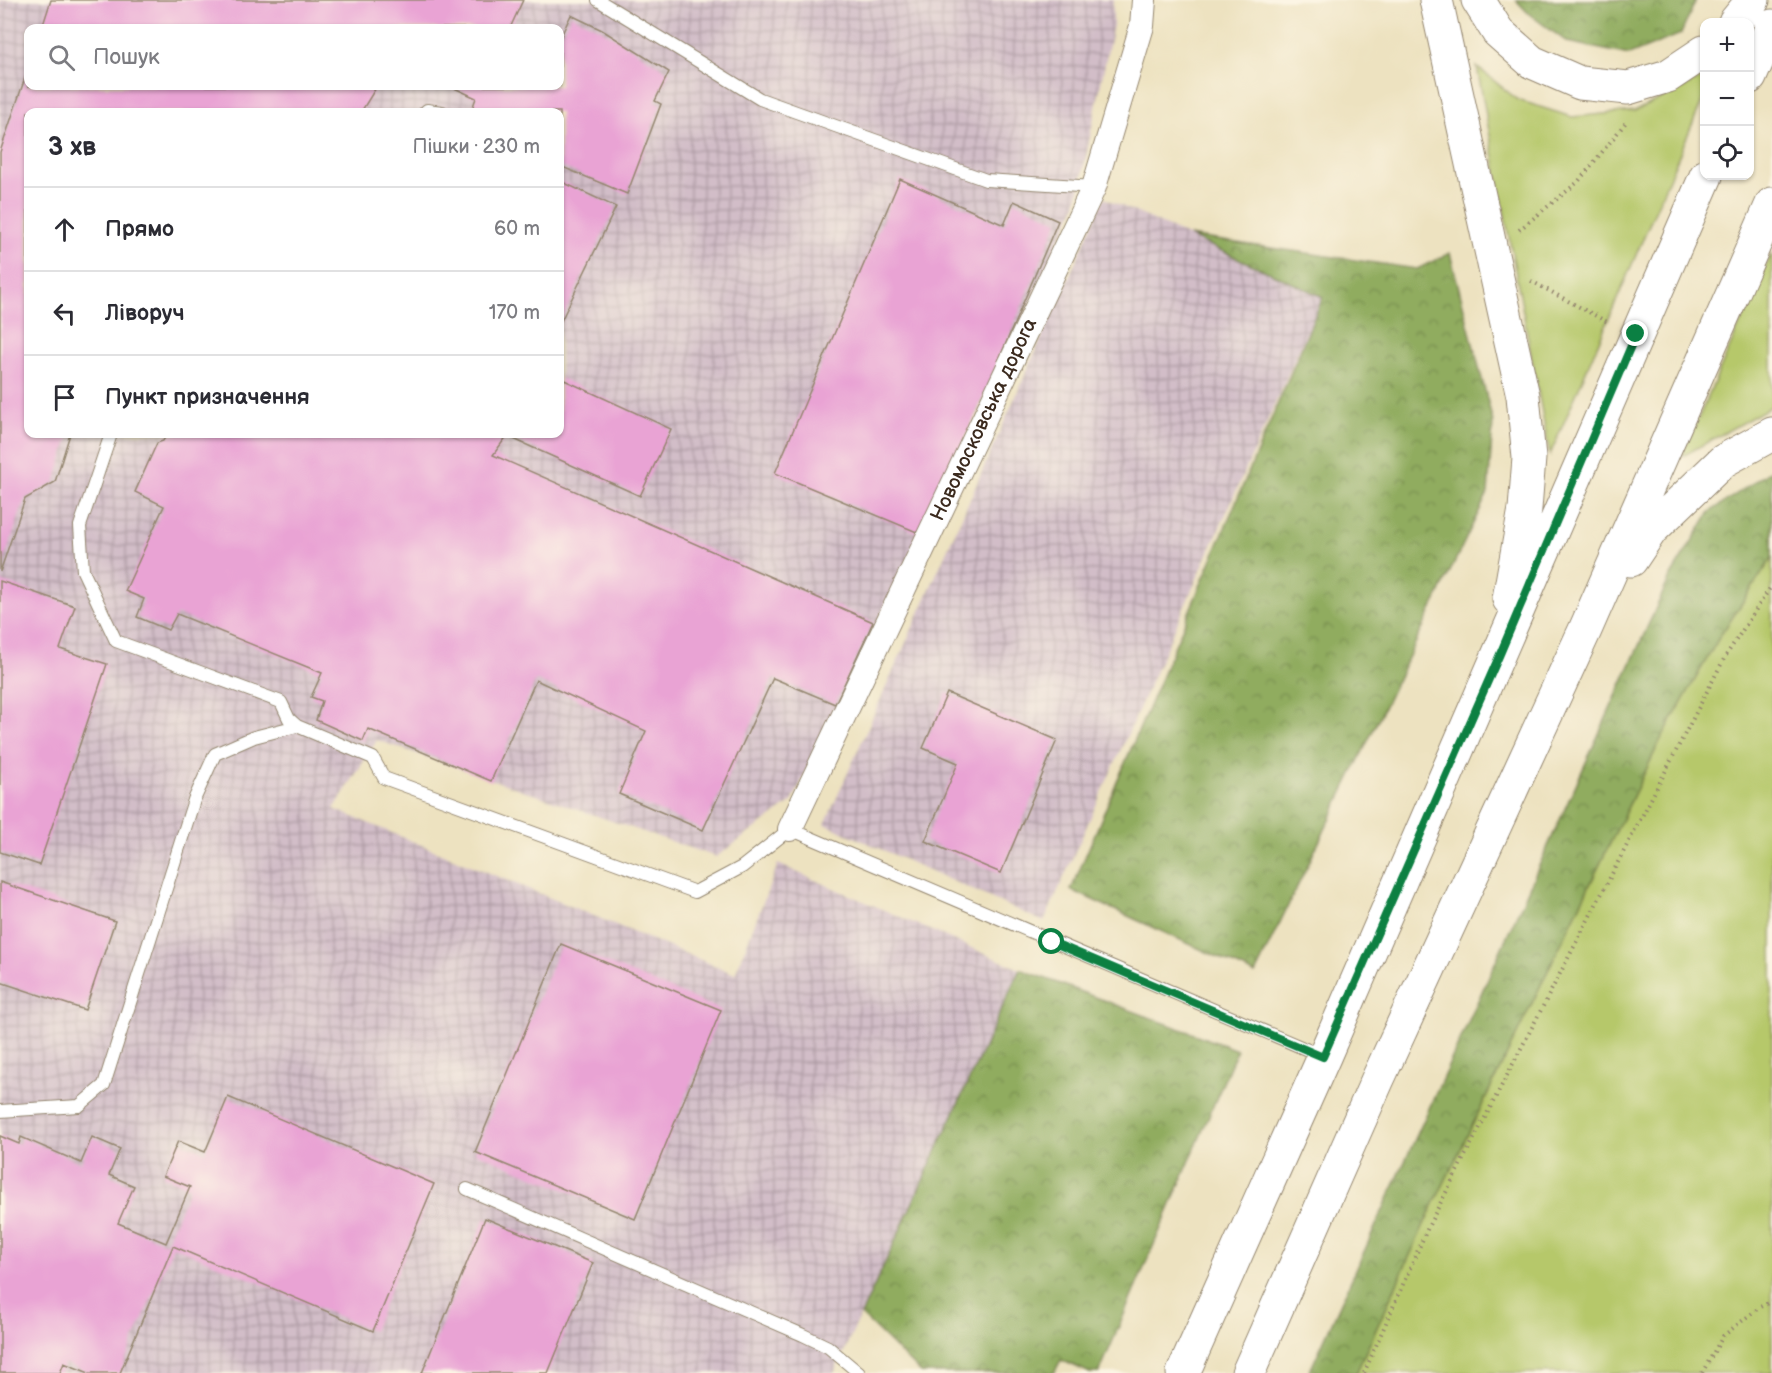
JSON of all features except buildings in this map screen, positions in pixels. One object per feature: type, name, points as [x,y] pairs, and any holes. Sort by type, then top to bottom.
[{"type":"main road","points":[[1436,0],[1491,259],[1523,396],[1529,458],[1525,509],[1500,654]]},
{"type":"main road","points":[[1479,0],[1498,32],[1532,62],[1580,83],[1628,88],[1668,76],[1700,55]]},
{"type":"main road","points":[[1738,18],[1753,0]]},
{"type":"main road","points":[[1751,72],[1772,26]]},
{"type":"main road","points":[[1183,1373],[1500,654],[1704,180]]},
{"type":"main road","points":[[1248,1373],[1377,1081],[1585,630],[1772,204]]},
{"type":"main road","points":[[1585,630],[1651,530],[1723,461],[1772,434]]},
{"type":"street","name":"Новомосковська дорога","points":[[790,829],[1094,187],[1142,26],[1144,0]]},
{"type":"lane","points":[[598,0],[760,99],[986,180],[1094,187]]},
{"type":"lane","points":[[110,438],[80,526],[83,571],[116,641],[281,702],[289,719],[297,726],[373,758],[384,777],[695,892],[742,867],[790,829],[1323,1057]]},
{"type":"lane","points":[[0,1111],[79,1106],[104,1084],[194,801],[215,754],[254,737],[297,726]]},
{"type":"lane","points":[[467,1189],[803,1335],[828,1347],[859,1373]]},
{"type":"path","points":[[1628,120],[1578,182],[1509,238],[1491,259],[1619,328],[1636,334]]},
{"type":"path","points":[[1364,1373],[1429,1225],[1451,1182],[1719,667],[1772,585]]},
{"type":"path","points":[[1702,1373],[1723,1336],[1760,1307],[1772,1301]]},
{"type":"shaded area","points":[[0,0],[1113,0],[1113,25],[1076,205],[792,802],[716,857],[377,740],[334,809],[735,974],[778,864],[1020,969],[834,1373],[0,1373]]},
{"type":"shaded area","points":[[1104,198],[1323,296],[1044,922],[825,824]]},
{"type":"green space","points":[[1516,0],[1696,0],[1681,34],[1629,55],[1567,42],[1529,14]]},
{"type":"green space","points":[[1477,67],[1518,100],[1572,117],[1635,111],[1700,79],[1700,106],[1550,455]]},
{"type":"green space","points":[[1189,236],[1417,269],[1450,253],[1493,422],[1488,493],[1255,974],[1071,890],[1323,297]]},
{"type":"green space","points":[[1772,252],[1772,406],[1681,457]]},
{"type":"green space","points":[[1772,470],[1772,558],[1720,636],[1661,739],[1427,1218],[1356,1373],[1309,1373],[1670,577],[1710,512]]},
{"type":"green space","points":[[1772,558],[1772,1373],[1356,1373],[1427,1218],[1661,739],[1720,636]]},
{"type":"green space","points":[[1020,969],[1237,1050],[1099,1373],[1090,1373],[1061,1360],[1054,1373],[921,1373],[861,1315]]},
{"type":"route","points":[[1052,942],[1323,1057],[1500,654],[1636,334]]}]
